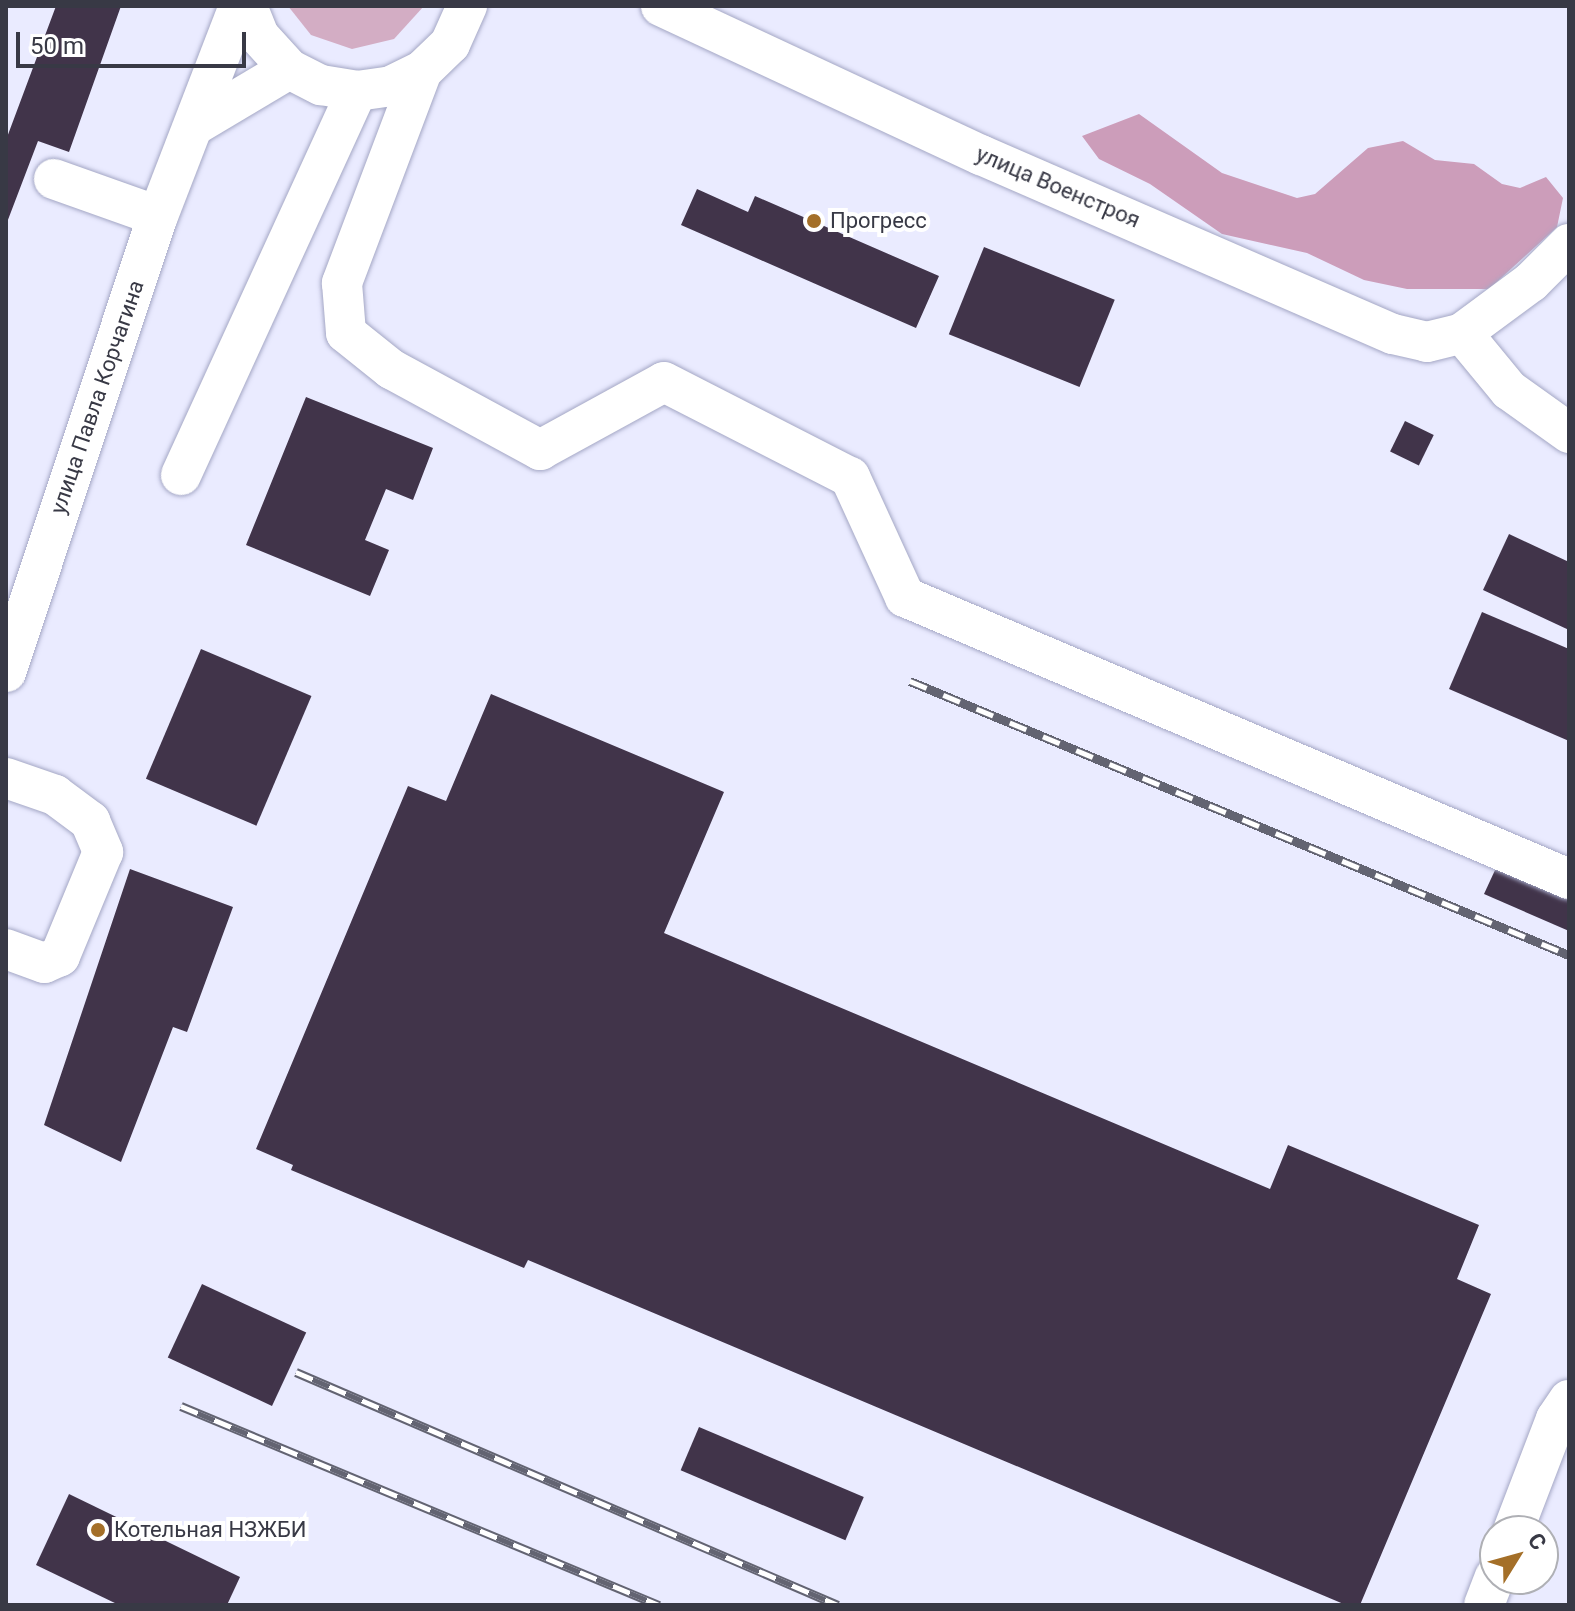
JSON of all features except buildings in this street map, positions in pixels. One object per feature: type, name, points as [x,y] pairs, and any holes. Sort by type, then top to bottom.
[{"type":"street","name":"улица Павла Корчагина","points":[[6,672],[158,216],[239,6]]},
{"type":"street","points":[[247,6],[259,36],[289,69],[321,85],[357,91],[391,86],[422,71],[450,44],[468,7]]},
{"type":"street","name":"улица Военстроя","points":[[661,6],[981,155],[1380,328],[1427,342],[1462,333]]},
{"type":"street","points":[[195,125],[289,69]]},
{"type":"street","points":[[422,71],[388,153],[342,283],[346,333],[391,369],[540,450],[664,382],[850,477],[905,597],[1569,879]]},
{"type":"street","points":[[357,91],[388,153]]},
{"type":"street","points":[[181,475],[357,91]]},
{"type":"street","points":[[54,179],[158,216]]},
{"type":"street","points":[[1569,244],[1531,282],[1462,333],[1509,390],[1569,433]]},
{"type":"street","points":[[6,778],[66,804],[90,821],[103,852],[60,956],[44,963],[6,949]]},
{"type":"street","points":[[1519,1515],[1556,1419],[1569,1400]]},
{"type":"shaded area","points":[[288,6],[424,6],[394,39],[352,49],[311,35]]},
{"type":"shaded area","points":[[1139,114],[1222,173],[1297,198],[1315,194],[1368,148],[1403,141],[1435,160],[1474,164],[1502,184],[1520,188],[1546,177],[1563,198],[1557,227],[1489,289],[1407,289],[1364,280],[1307,253],[1222,234],[1150,184],[1099,159],[1082,136]]},
{"type":"railway","points":[[910,681],[1569,955]]},
{"type":"railway","points":[[296,1372],[838,1605]]},
{"type":"railway","points":[[181,1406],[659,1605]]},
{"type":"place","name":"Прогресс","points":[[814,221]]},
{"type":"place","name":"Котельная НЗЖБИ","points":[[98,1530]]}]
